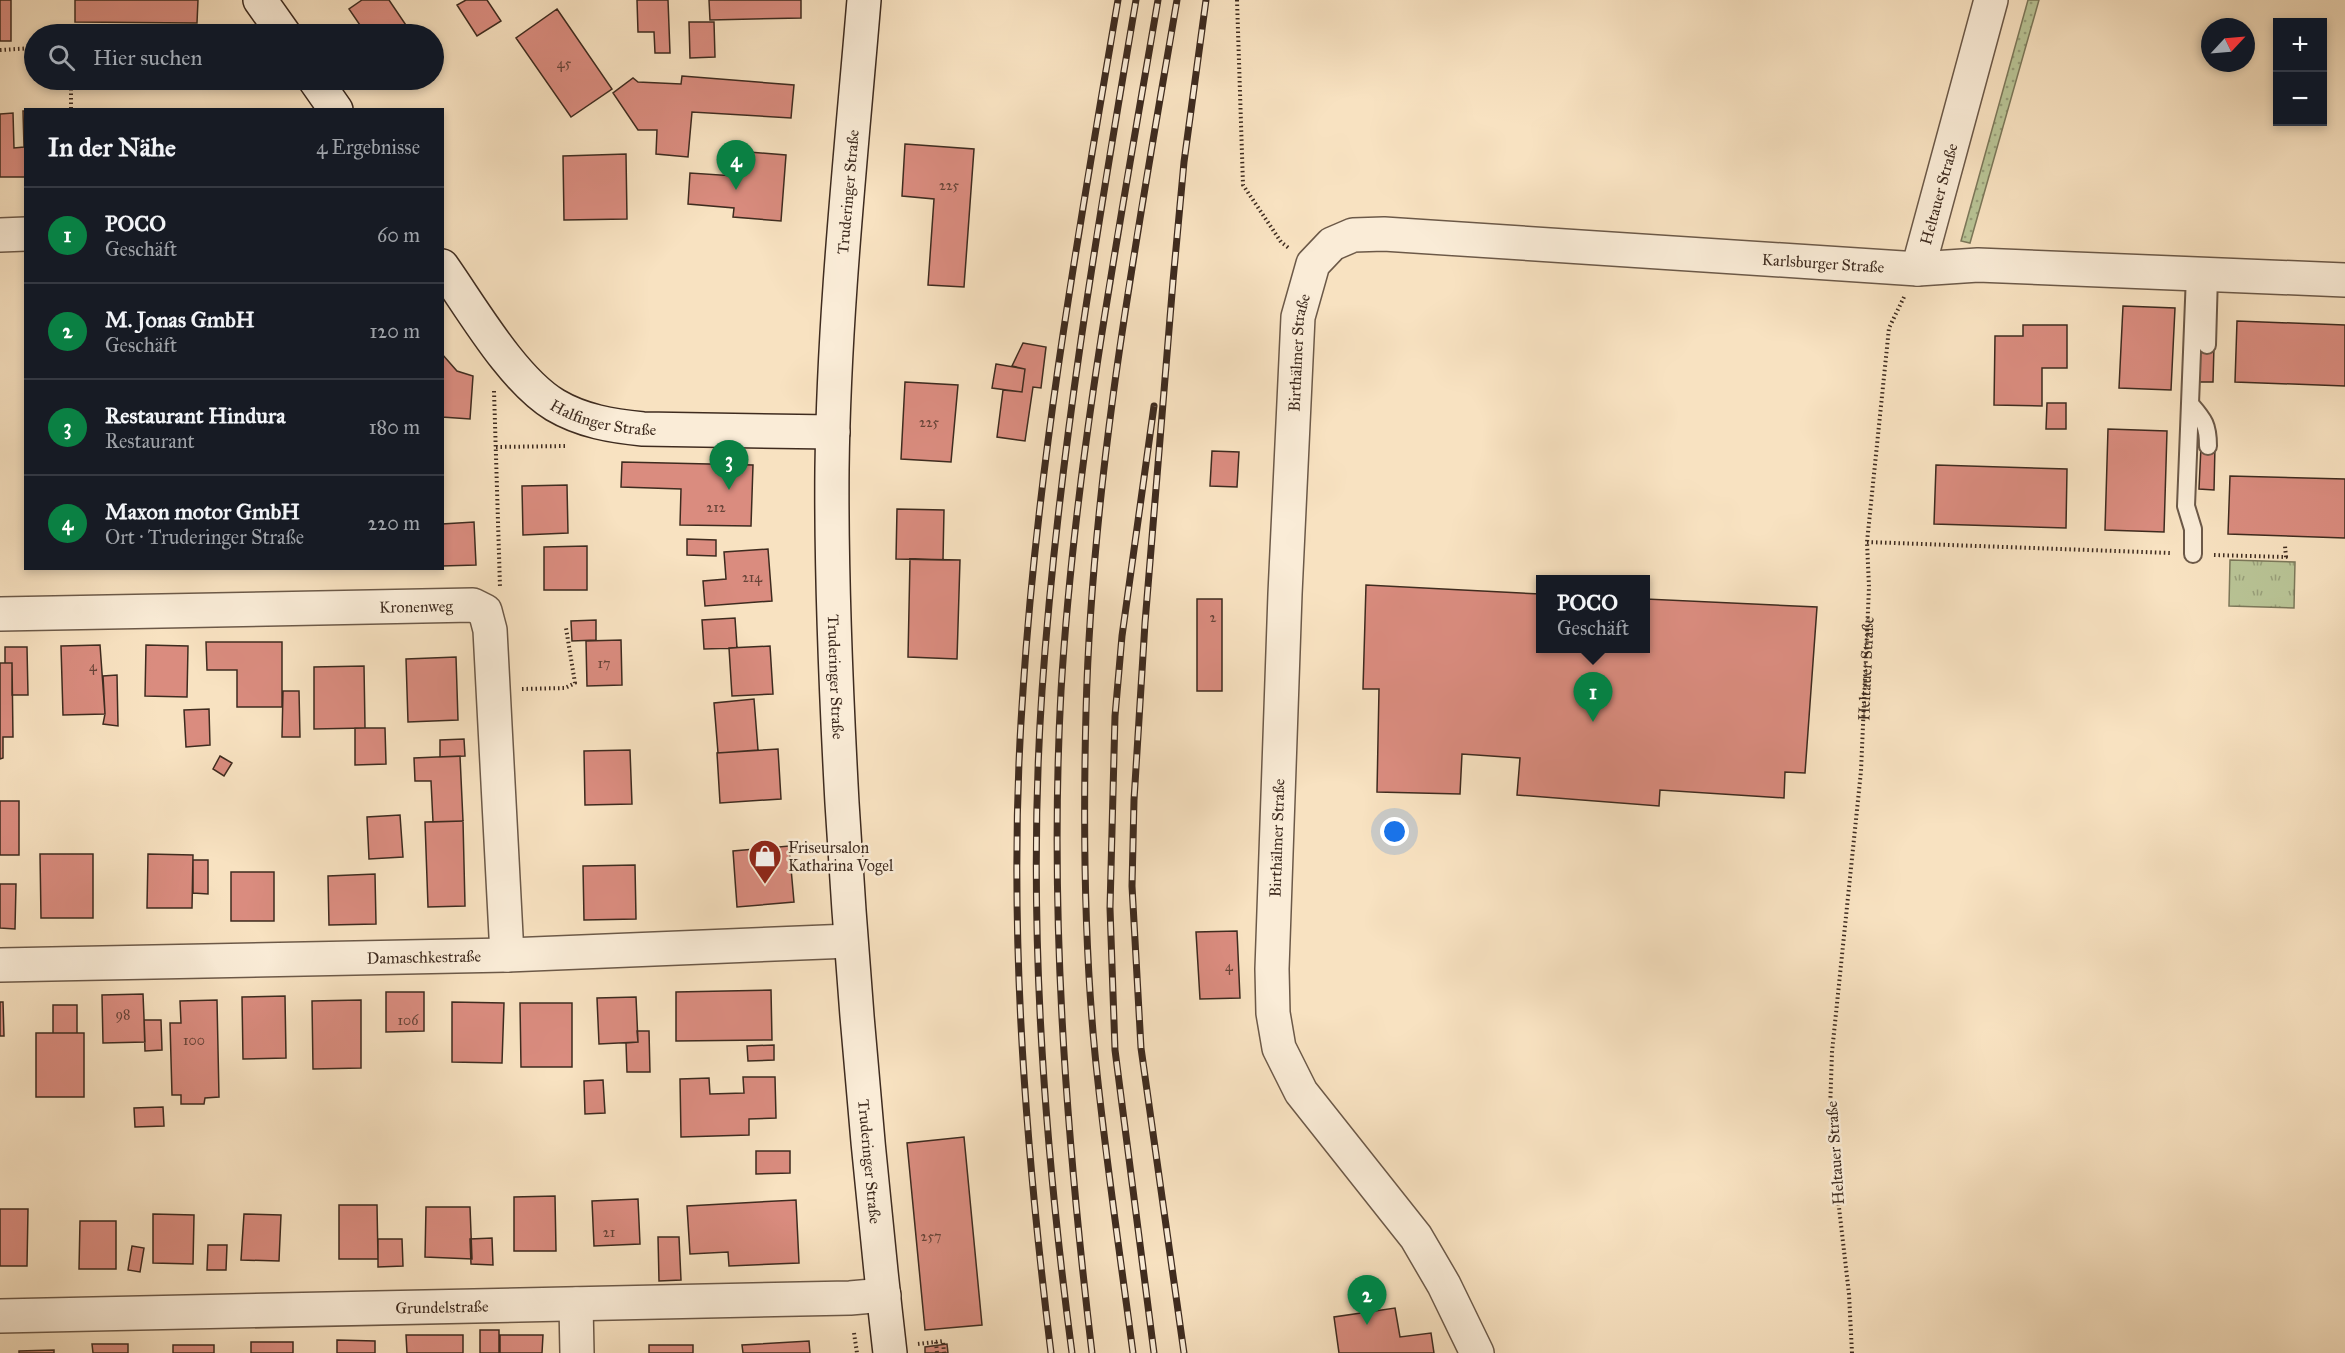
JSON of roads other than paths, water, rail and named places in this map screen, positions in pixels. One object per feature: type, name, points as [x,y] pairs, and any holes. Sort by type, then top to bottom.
[{"type":"street","points":[[260,0],[277,24]]},
{"type":"street","name":"Truderinger Straße","points":[[864,0],[843,238],[835,370],[832,562],[836,694],[850,941],[884,1295],[901,1349]]},
{"type":"street","name":"Heltauer Straße","points":[[1918,269],[1991,0]]},
{"type":"street","points":[[322,90],[335,108]]},
{"type":"street","points":[[0,235],[24,234]]},
{"type":"street","name":"Karlsburger Straße","points":[[1313,264],[1332,243],[1353,235],[1384,234],[1918,269],[1978,265],[2345,279]]},
{"type":"street","name":"Birthälmer Straße","points":[[1313,264],[1298,317],[1285,594],[1272,969],[1273,1013],[1280,1048],[1301,1092],[1416,1237],[1444,1285],[1477,1353]]},
{"type":"street","name":"Halfinger Straße","points":[[444,269],[519,375],[554,405],[587,419],[613,426],[643,429],[833,432]]},
{"type":"street","name":"Kronenweg","points":[[0,614],[473,605],[484,610],[490,630],[507,954]]},
{"type":"street","name":"Damaschkestraße","points":[[0,964],[507,954],[850,941]]},
{"type":"street","name":"Grundelstraße","points":[[0,1316],[884,1295]]},
{"type":"street","points":[[576,1304],[577,1353]]},
{"type":"lane","points":[[2202,275],[2207,345]]},
{"type":"lane","points":[[2193,554],[2193,529],[2186,506],[2191,405],[2202,275]]},
{"type":"lane","points":[[2191,405],[2205,422],[2208,431],[2208,446]]},
{"type":"railway","points":[[1051,1353],[1033,1188],[1021,1023],[1017,857],[1023,691],[1049,431],[1118,0]]},
{"type":"railway","points":[[1072,1353],[1053,1188],[1040,1023],[1036,857],[1038,774],[1049,604],[1068,431],[1093,258],[1136,0]]},
{"type":"railway","points":[[1092,1353],[1074,1188],[1062,1022],[1057,857],[1061,691],[1077,517],[1100,344],[1158,0]]},
{"type":"railway","points":[[1133,1353],[1103,1129],[1091,1012],[1085,883],[1086,712],[1090,622],[1107,444],[1132,266],[1177,0]]},
{"type":"railway","points":[[1184,1353],[1141,1048],[1132,886],[1134,800],[1145,623],[1173,281],[1184,162],[1206,0]]},
{"type":"railway","points":[[1154,406],[1122,636],[1115,716],[1110,908],[1115,1050],[1154,1353]]},
{"type":"place","name":"Maxon motor GmbH","points":[[736,190]]},
{"type":"place","name":"Restaurant Hindura","points":[[729,490]]},
{"type":"place","name":"POCO","points":[[1593,722]]},
{"type":"place","name":"Friseursalon Katharina Vogel","points":[[765,885]]},
{"type":"place","name":"M. Jonas GmbH","points":[[1367,1325]]}]
